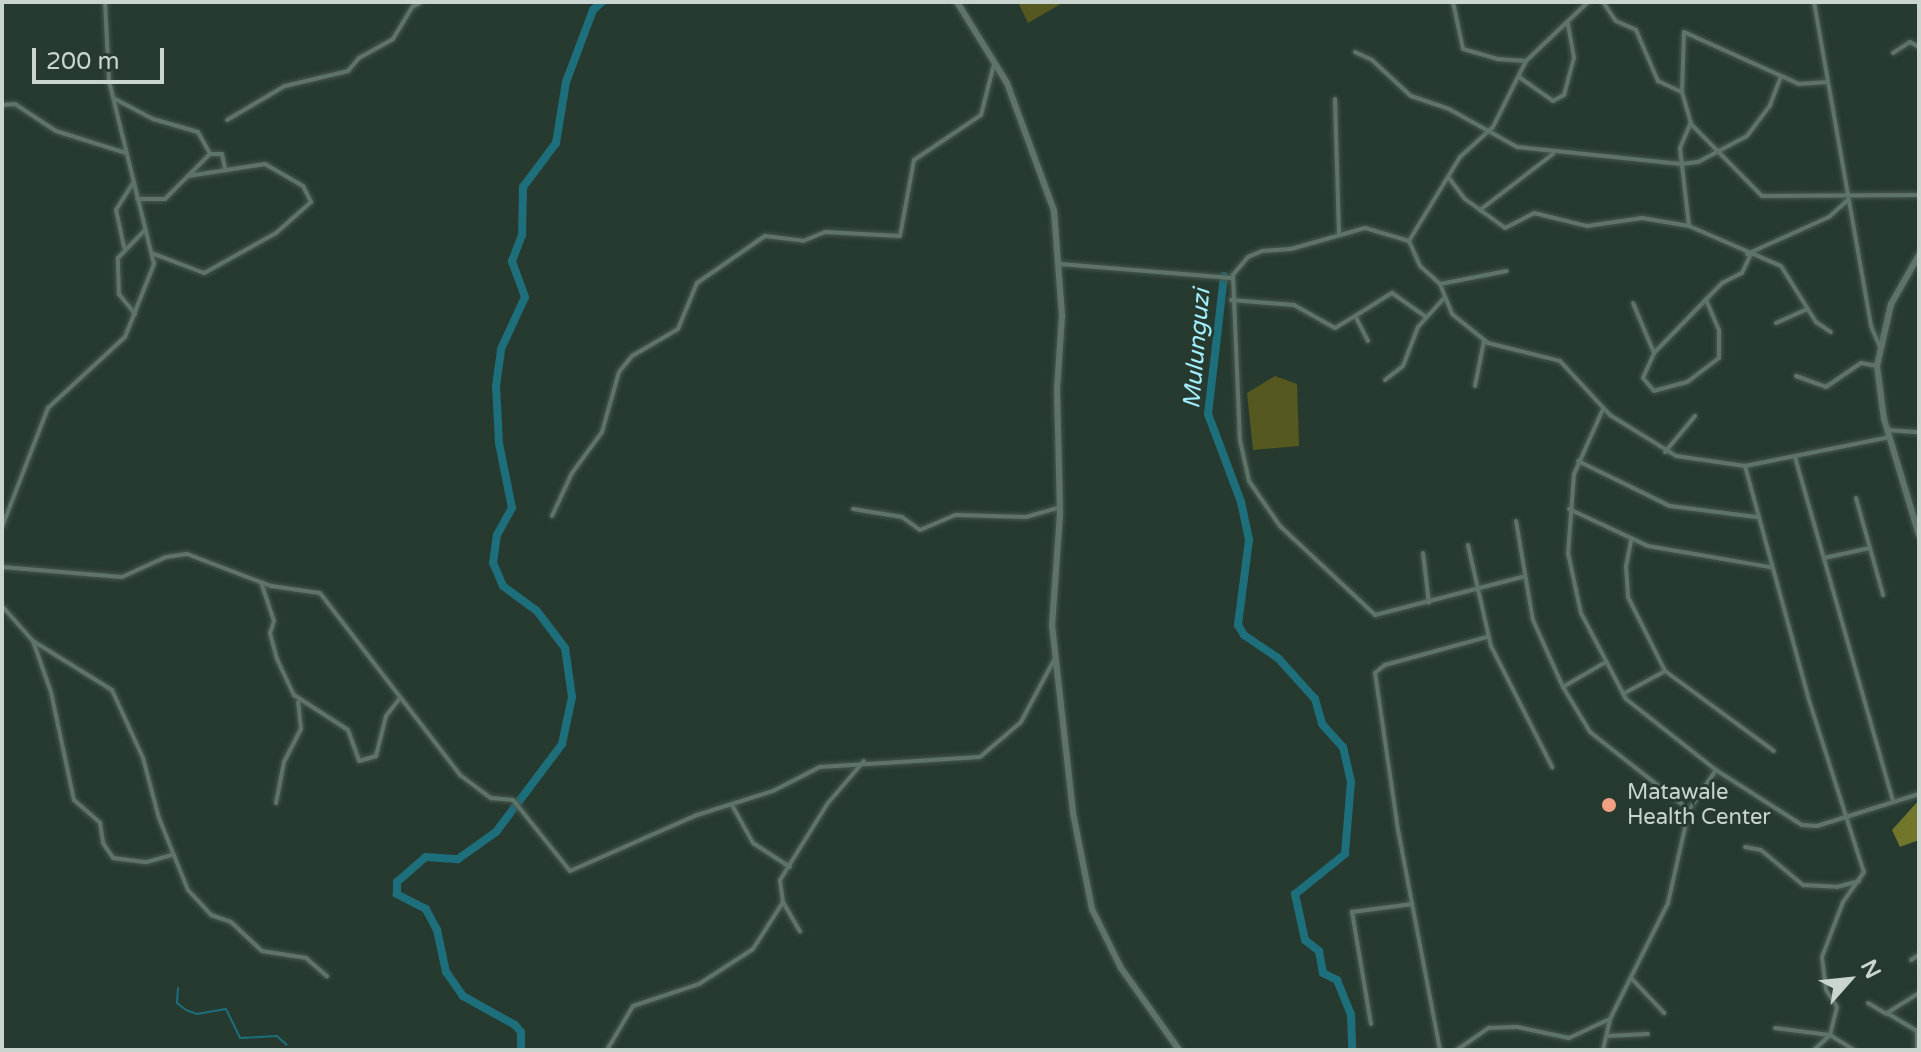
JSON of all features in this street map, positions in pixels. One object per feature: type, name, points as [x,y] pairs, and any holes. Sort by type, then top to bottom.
[{"type":"street","points":[[2,527],[48,408],[118,346],[135,314],[154,254],[133,184],[113,98],[105,2]]},
{"type":"street","points":[[227,120],[285,86],[348,71],[359,58],[393,39],[412,7],[421,2]]},
{"type":"street","points":[[957,2],[994,58],[1052,199],[1060,264],[1060,507],[1051,618],[1073,813],[1092,909],[1121,968],[1179,1050]]},
{"type":"street","points":[[1453,2],[1463,49],[1497,59],[1526,61]]},
{"type":"street","points":[[1409,241],[1425,208],[1449,178],[1465,151],[1490,131],[1526,61],[1588,2]]},
{"type":"street","points":[[1603,2],[1616,21],[1636,30],[1658,81],[1682,92]]},
{"type":"street","points":[[1814,2],[1871,326],[1879,345]]},
{"type":"street","points":[[1519,77],[1553,101],[1564,95],[1574,58],[1568,23]]},
{"type":"street","points":[[1827,82],[1799,84],[1684,32],[1682,92],[1691,122],[1762,196],[1848,199],[1919,195]]},
{"type":"street","points":[[1893,53],[1910,42],[1919,47]]},
{"type":"street","points":[[1355,52],[1372,60],[1411,96],[1490,131],[1517,147],[1553,153],[1609,154],[1681,164],[1720,152],[1747,136],[1770,105],[1781,76]]},
{"type":"street","points":[[552,516],[572,473],[602,432],[619,372],[632,356],[678,329],[697,283],[765,236],[803,241],[824,232],[882,239],[903,234],[914,160],[981,115],[991,88],[994,58]]},
{"type":"street","points":[[113,98],[153,119],[198,132],[210,154]]},
{"type":"street","points":[[1335,99],[1339,234]]},
{"type":"street","points":[[2,105],[15,104],[55,131],[126,153]]},
{"type":"street","points":[[1689,226],[1680,142],[1691,122]]},
{"type":"street","points":[[1480,210],[1553,153]]},
{"type":"street","points":[[137,199],[165,199],[210,154],[223,154],[225,169]]},
{"type":"street","points":[[154,254],[204,273],[276,233],[311,202],[303,186],[267,165],[188,176]]},
{"type":"street","points":[[1449,178],[1480,210],[1505,228],[1534,213],[1587,226],[1642,218],[1689,226],[1748,255],[1781,266],[1819,326],[1831,332]]},
{"type":"street","points":[[124,247],[116,207],[133,184]]},
{"type":"street","points":[[1707,302],[1722,343],[1711,366],[1687,382],[1654,391],[1643,378],[1654,353],[1707,302],[1722,283],[1743,272],[1748,255],[1829,217],[1848,199]]},
{"type":"street","points":[[1522,577],[1429,603],[1371,613],[1280,526],[1250,483],[1240,440],[1231,278],[1248,257],[1373,228],[1409,241],[1420,266],[1440,284],[1452,314],[1484,341],[1560,361],[1603,409],[1665,452],[1720,466],[1745,466],[1889,434],[1919,432]]},
{"type":"street","points":[[135,314],[118,291],[118,258],[124,247],[146,229]]},
{"type":"street","points":[[1919,255],[1897,288],[1879,345],[1877,366],[1889,434],[1919,535]]},
{"type":"street","points":[[1060,264],[1231,278]]},
{"type":"street","points":[[1440,284],[1507,271]]},
{"type":"street","points":[[1231,300],[1294,305],[1335,328],[1392,293],[1426,317]]},
{"type":"street","points":[[1385,380],[1403,366],[1426,317],[1444,298]]},
{"type":"street","points":[[1633,303],[1654,353]]},
{"type":"street","points":[[1776,323],[1807,309]]},
{"type":"street","points":[[1355,316],[1368,341]]},
{"type":"street","points":[[1475,386],[1484,341]]},
{"type":"street","points":[[1796,376],[1826,387],[1861,363],[1877,366]]},
{"type":"street","points":[[1603,409],[1578,461],[1569,509],[1575,597],[1604,663],[1623,694],[1716,770],[1802,825],[1845,817],[1919,794]]},
{"type":"street","points":[[1665,452],[1695,416]]},
{"type":"street","points":[[1794,457],[1893,801]]},
{"type":"street","points":[[1578,461],[1670,506],[1757,518]]},
{"type":"street","points":[[1745,466],[1770,567],[1864,872],[1843,902],[1822,957],[1826,990],[1837,1007],[1830,1035],[1814,1050]]},
{"type":"street","points":[[1856,498],[1883,595]]},
{"type":"street","points":[[853,509],[902,517],[920,530],[956,515],[1026,517],[1060,507]]},
{"type":"street","points":[[1569,509],[1631,541],[1770,567]]},
{"type":"street","points":[[1516,521],[1522,577],[1533,620],[1563,687],[1600,742],[1689,810]]},
{"type":"street","points":[[1631,541],[1626,566],[1628,597],[1665,671],[1774,751]]},
{"type":"street","points":[[1468,545],[1487,637],[1552,767]]},
{"type":"street","points":[[1824,558],[1870,548]]},
{"type":"street","points":[[1423,553],[1429,603]]},
{"type":"street","points":[[2,567],[122,577],[166,557],[187,554],[261,582],[322,594],[460,775],[491,798],[513,800],[570,871],[793,783],[815,769],[864,761],[980,757],[1021,722],[1054,660]]},
{"type":"street","points":[[261,582],[274,621],[270,633],[277,659],[298,702],[301,729],[284,762],[276,803]]},
{"type":"street","points":[[2,606],[33,641],[112,690],[143,758],[183,883],[211,915],[231,922],[266,953],[306,958],[327,976]]},
{"type":"street","points":[[1440,1050],[1412,904],[1375,673],[1385,665],[1487,637]]},
{"type":"street","points":[[33,641],[51,692],[74,800],[100,823],[103,843],[113,858],[147,862],[172,855]]},
{"type":"street","points":[[1563,687],[1604,663]]},
{"type":"street","points":[[1623,694],[1665,671]]},
{"type":"street","points":[[298,702],[324,711],[348,730],[359,761],[376,756],[386,716],[400,698]]},
{"type":"street","points":[[800,931],[783,902],[779,882],[828,803],[864,761]]},
{"type":"street","points":[[1603,1050],[1610,1019],[1668,903],[1689,810],[1716,770]]},
{"type":"street","points":[[732,805],[753,843],[790,867]]},
{"type":"street","points":[[1745,847],[1767,854],[1803,885],[1837,887],[1861,880]]},
{"type":"street","points":[[607,1050],[626,1011],[722,973],[753,949],[783,902]]},
{"type":"street","points":[[1371,1024],[1352,912],[1412,904]]},
{"type":"street","points":[[1911,960],[1919,955]]},
{"type":"street","points":[[1632,979],[1664,1013]]},
{"type":"street","points":[[1888,1015],[1919,993]]},
{"type":"street","points":[[1868,1003],[1918,1032],[1917,1050]]},
{"type":"street","points":[[1457,1050],[1489,1028],[1517,1027],[1569,1038],[1610,1019]]},
{"type":"street","points":[[1775,1028],[1830,1035],[1854,1050]]},
{"type":"street","points":[[1607,1036],[1648,1034]]},
{"type":"green space","points":[[1018,2],[1064,2],[1028,23]]},
{"type":"green space","points":[[1275,376],[1297,384],[1299,446],[1253,450],[1247,393]]},
{"type":"green space","points":[[1919,800],[1919,840],[1900,847],[1892,830]]},
{"type":"waterway","points":[[521,1050],[521,1032],[515,1025],[463,996],[446,972],[437,930],[426,909],[397,894],[397,882],[426,857],[458,859],[496,832],[562,744],[572,697],[565,648],[537,611],[503,586],[493,563],[497,535],[512,508],[499,443],[496,386],[501,349],[525,297],[512,261],[522,235],[523,187],[556,143],[566,82],[593,10],[602,2]]},
{"type":"waterway","name":"Mulunguzi","points":[[1224,276],[1208,414],[1241,502],[1249,540],[1238,625],[1244,635],[1278,658],[1315,699],[1322,724],[1343,747],[1351,782],[1345,854],[1295,894],[1305,940],[1319,951],[1323,973],[1337,980],[1351,1014],[1352,1050]]},
{"type":"waterway","points":[[178,988],[177,1003],[186,1010],[197,1014],[226,1009],[240,1038],[277,1036],[287,1045]]},
{"type":"place","name":"Matawale Health Center","points":[[1609,805]]}]
